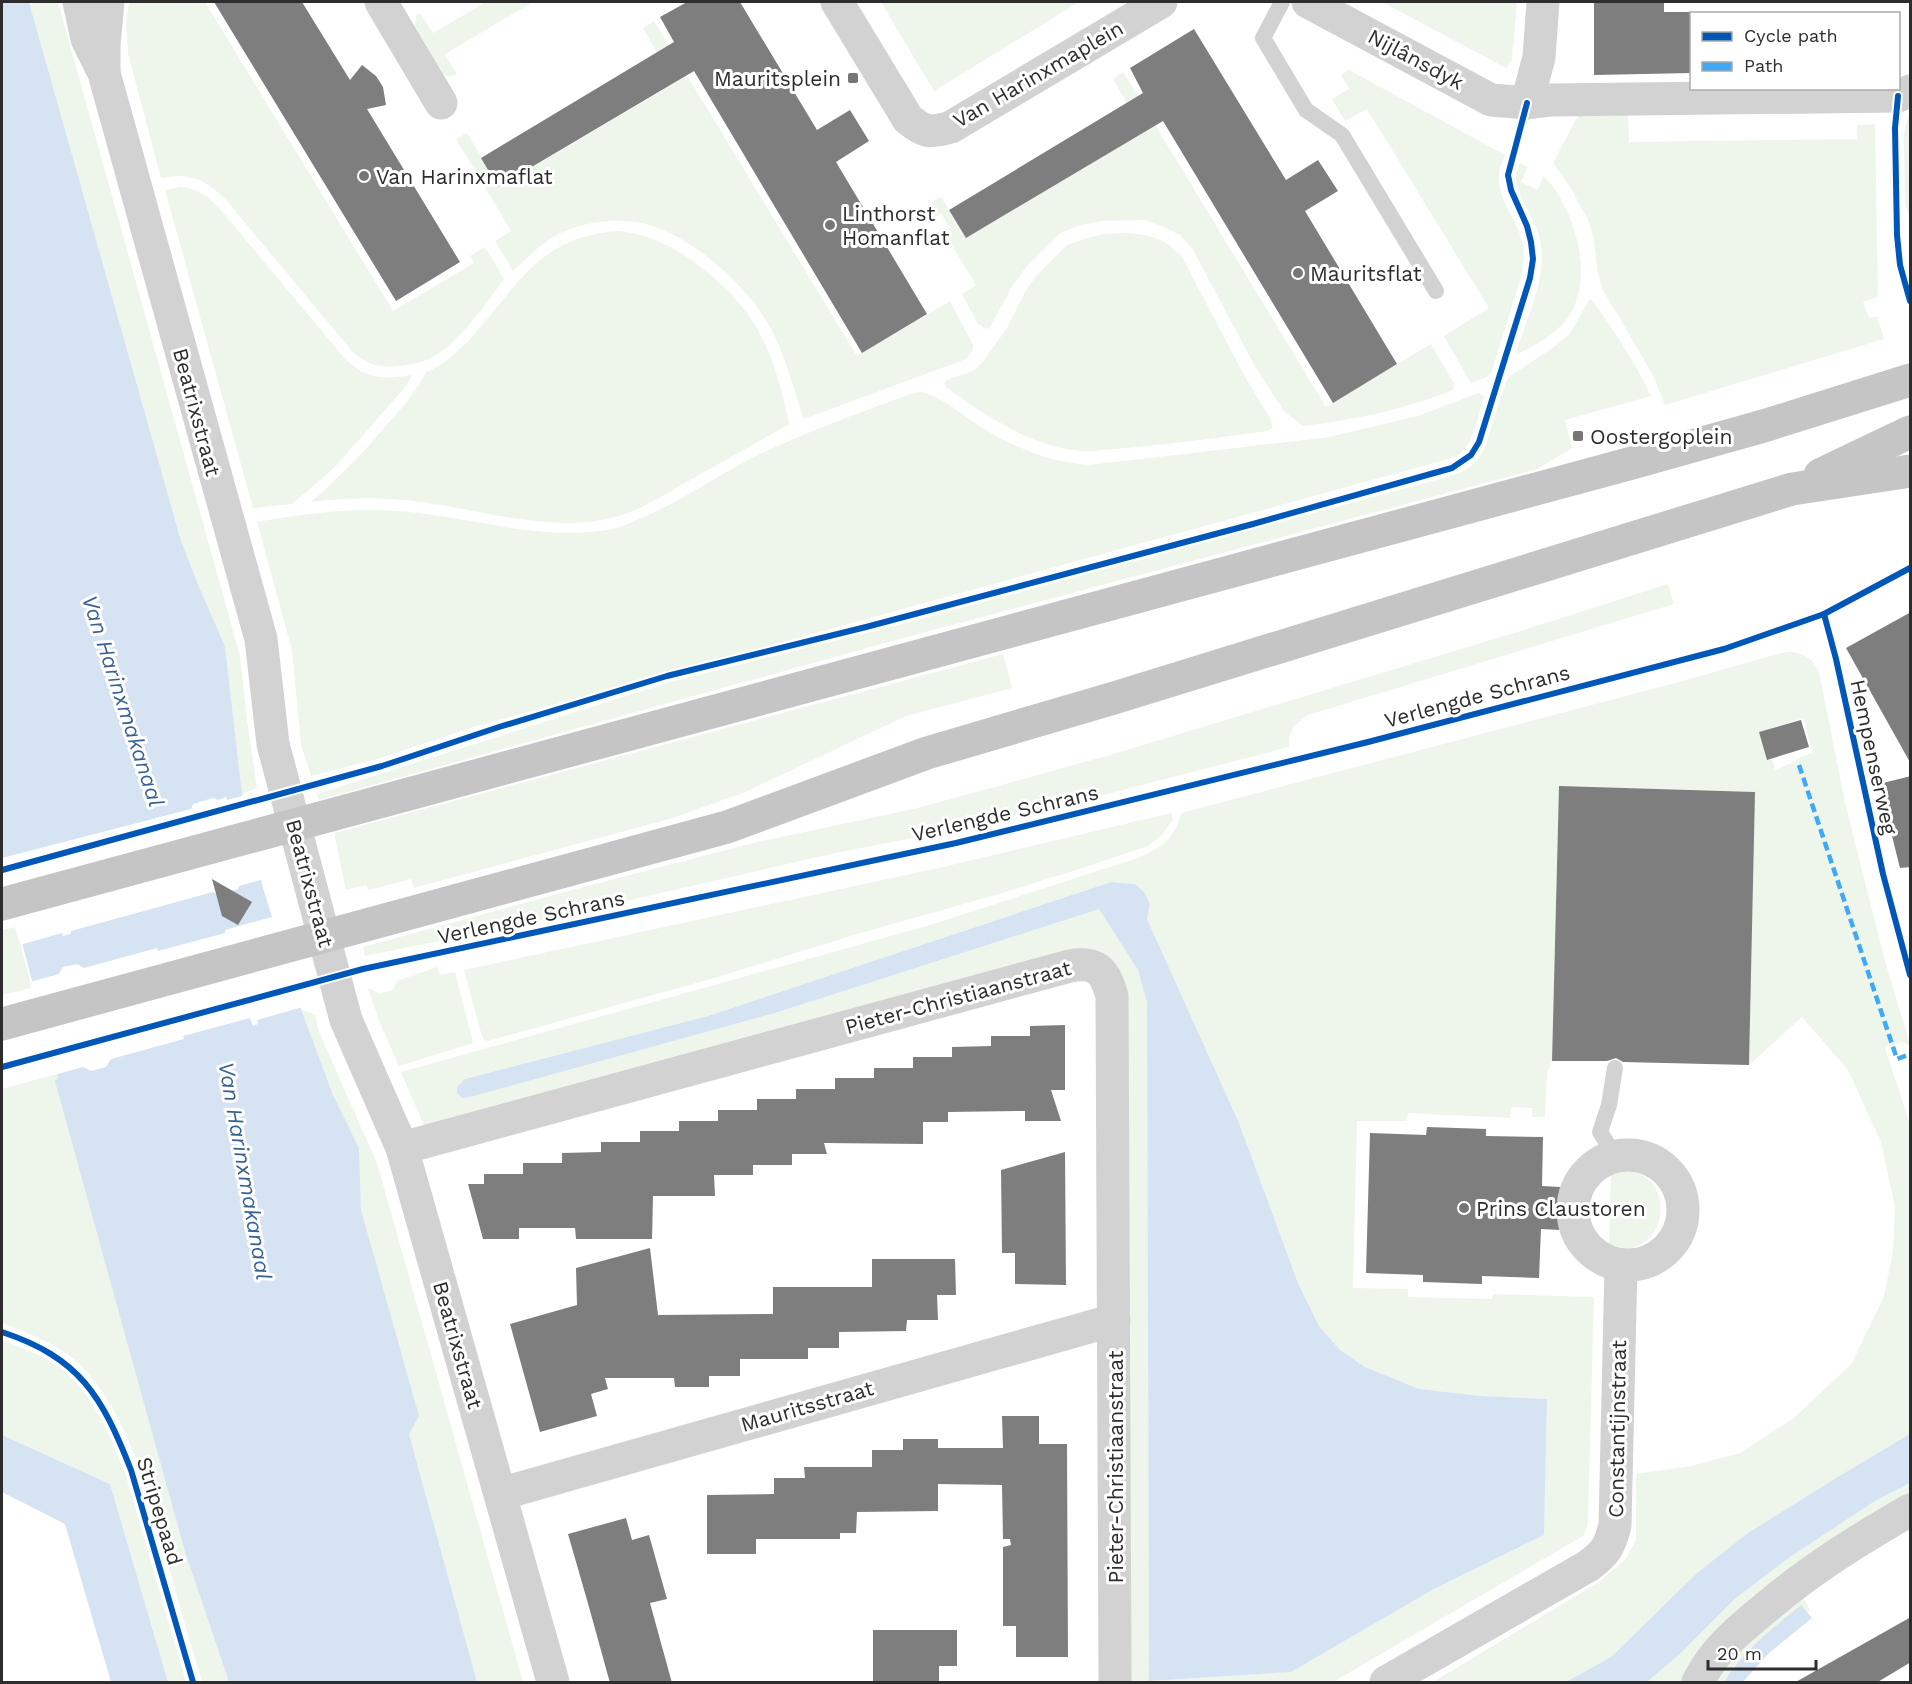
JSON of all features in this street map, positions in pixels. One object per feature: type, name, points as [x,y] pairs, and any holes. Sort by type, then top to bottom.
[{"type":"main road","points":[[2,904],[1632,463],[1911,380]]},
{"type":"main road","name":"Verlengde Schrans","points":[[1792,489],[1911,432]]},
{"type":"main road","name":"Verlengde Schrans","points":[[2,1024],[727,827],[927,753],[1114,699],[1792,489],[1911,471]]},
{"type":"street","name":"Beatrixstraat","points":[[79,2],[87,39],[104,74],[261,639],[273,744],[346,1020],[402,1148],[554,1683]]},
{"type":"street","name":"Beatrixstraat","points":[[104,74],[108,2]]},
{"type":"street","points":[[381,2],[441,103]]},
{"type":"street","name":"Van Harinxmaplein","points":[[837,2],[908,120],[921,130],[936,132],[951,127],[1161,2]]},
{"type":"street","name":"Nijlânsdyk","points":[[1308,2],[1491,100],[1527,103]]},
{"type":"street","points":[[1543,2],[1539,57],[1527,103],[1551,100],[1904,93]]},
{"type":"street","name":"Pieter-Christiaanstraat","points":[[402,1148],[1083,964],[1096,967],[1107,979],[1112,996],[1115,1683]]},
{"type":"street","points":[[1631,1154],[1647,1158],[1662,1166],[1674,1178],[1681,1194],[1684,1212],[1681,1229],[1671,1245],[1657,1257],[1640,1264],[1621,1265],[1603,1259],[1587,1248],[1577,1232],[1573,1213],[1575,1194],[1583,1177],[1598,1164],[1615,1156],[1631,1154]]},
{"type":"street","name":"Constantijnstraat","points":[[1386,1683],[1588,1566],[1602,1555],[1611,1542],[1615,1525],[1621,1265]]},
{"type":"street","name":"Mauritsstraat","points":[[500,1494],[1114,1320]]},
{"type":"street","points":[[1698,1683],[1705,1669],[1730,1637],[1803,1577],[1862,1538],[1911,1510]]},
{"type":"lane","points":[[1282,2],[1263,38],[1306,110],[1342,135],[1436,291]]},
{"type":"lane","points":[[1615,1068],[1609,1106],[1600,1132],[1615,1156]]},
{"type":"shaded area","points":[[29,2],[58,2],[240,656],[257,788],[242,794],[225,646],[181,541]]},
{"type":"shaded area","points":[[129,2],[205,2],[393,311],[474,263],[470,256],[485,247],[504,279],[471,323],[441,352],[423,361],[399,366],[385,366],[363,360],[352,351],[219,193],[205,183],[190,177],[161,178],[128,54],[126,23]]},
{"type":"shaded area","points":[[486,2],[533,2],[445,54],[457,74],[446,76],[415,26],[416,16],[420,13],[433,33]]},
{"type":"shaded area","points":[[881,2],[1079,2],[934,91]]},
{"type":"shaded area","points":[[1382,2],[1517,2],[1512,60],[1506,68]]},
{"type":"shaded area","points":[[654,21],[857,356],[950,301],[973,345],[973,350],[966,359],[804,419],[782,354],[764,317],[725,271],[690,244],[671,234],[653,226],[635,222],[607,221],[589,224],[571,229],[549,240],[513,271],[495,241],[511,231],[456,139],[467,133],[499,187],[675,83],[643,28]]},
{"type":"shaded area","points":[[1349,70],[1505,155],[1499,172],[1501,194],[1520,234],[1524,256],[1518,288],[1491,373],[1487,377],[1471,383],[1444,336],[1489,308],[1367,109],[1345,121],[1332,99],[1349,89],[1341,75]]},
{"type":"shaded area","points":[[1123,72],[1326,407],[1431,344],[1454,384],[1453,390],[1379,413],[1303,426],[1284,411],[1257,370],[1193,250],[1180,235],[1144,220],[1102,221],[1080,225],[1060,233],[1027,266],[1013,285],[990,327],[987,329],[978,324],[962,294],[976,285],[944,232],[950,228],[941,213],[935,217],[928,204],[941,197],[966,238],[1144,132],[1113,79]]},
{"type":"shaded area","points":[[1628,109],[1629,142],[1857,139],[1857,125],[1875,124],[1878,297],[1863,302],[1869,318],[1877,316],[1884,339],[1665,405],[1653,375],[1603,290],[1597,270],[1594,239],[1589,222],[1569,185],[1553,163],[1581,110]]},
{"type":"shaded area","points":[[1910,113],[1910,216],[1905,206],[1904,135]]},
{"type":"shaded area","points":[[1520,163],[1528,167],[1521,182],[1537,190],[1544,176],[1564,205],[1577,241],[1581,279],[1578,297],[1567,320],[1547,337],[1517,354],[1539,283],[1542,254],[1538,233],[1517,187],[1516,176]]},
{"type":"shaded area","points":[[180,187],[202,193],[219,208],[353,366],[376,376],[412,375],[407,385],[334,468],[292,504],[253,508],[165,190]]},
{"type":"shaded area","points":[[618,231],[651,238],[680,253],[698,265],[735,299],[749,316],[770,355],[789,424],[640,508],[611,518],[588,522],[540,522],[394,499],[352,498],[311,502],[340,476],[375,438],[407,401],[426,372],[455,354],[532,267],[548,254],[568,243],[590,235]]},
{"type":"shaded area","points":[[1124,233],[1156,238],[1169,245],[1182,257],[1245,377],[1271,420],[1272,428],[1268,431],[1145,446],[1079,451],[1038,441],[1022,434],[990,417],[946,387],[944,383],[946,380],[973,371],[982,363],[1007,328],[1025,292],[1037,275],[1067,245],[1103,234]]},
{"type":"shaded area","points":[[1589,300],[1592,300],[1616,335],[1651,396],[1565,420],[1572,448],[1537,469],[896,640],[319,800],[317,794],[674,681],[887,628],[1455,475],[1472,465],[1484,449],[1510,376],[1554,347],[1571,332]]},
{"type":"shaded area","points":[[922,392],[1020,447],[1060,461],[1089,465],[1329,437],[1418,416],[1479,393],[1484,397],[1470,440],[1459,454],[1452,458],[477,726],[377,759],[311,776],[301,744],[292,650],[257,522],[317,513],[378,510],[419,513],[564,533],[615,528],[650,515],[773,448],[852,415],[913,393]]},
{"type":"shaded area","points":[[1668,584],[1674,604],[1308,715],[1293,728],[1289,747],[1080,801],[934,834],[840,852],[534,922],[365,956],[363,947],[561,893],[757,842],[918,808],[1110,755]]},
{"type":"shaded area","points":[[1789,652],[1803,655],[1819,672],[1846,807],[1886,965],[1910,1044],[1901,1042],[1885,1048],[1910,1124],[1910,1434],[1748,1533],[1698,1572],[1611,1657],[1566,1682],[1433,1682],[1599,1582],[1626,1559],[1636,1540],[1636,1474],[1691,1466],[1740,1453],[1794,1418],[1852,1363],[1884,1296],[1893,1251],[1895,1207],[1881,1142],[1848,1070],[1802,1017],[1749,1065],[1755,792],[1559,786],[1552,1061],[1547,1073],[1545,1117],[1532,1117],[1532,1108],[1511,1107],[1510,1118],[1408,1113],[1407,1121],[1357,1121],[1353,1288],[1408,1289],[1408,1297],[1492,1299],[1493,1294],[1594,1297],[1588,1518],[1583,1536],[1333,1682],[1129,1682],[1116,971],[431,1125],[424,1125],[401,1072],[930,925],[1135,859],[1159,847],[1170,837],[1181,813],[1683,681]],"holes":[[[1803,718],[1813,753],[1775,770],[1772,759],[1768,760],[1775,727]],[[1111,882],[1135,884],[1150,904],[1147,919],[1239,1123],[1298,1283],[1319,1326],[1340,1350],[1365,1367],[1419,1389],[1481,1396],[1547,1399],[1544,1535],[1434,1589],[1291,1672],[1149,1681],[1147,1003],[1138,970],[1099,908],[775,1013],[462,1098],[465,1079],[708,1016]]]},
{"type":"shaded area","points":[[1003,654],[1012,688],[906,716],[745,792],[673,818],[414,888],[411,879],[369,890],[366,885],[346,890],[334,833]]},
{"type":"shaded area","points":[[1171,813],[1173,819],[1162,835],[1148,846],[1089,866],[714,978],[488,1041],[484,1040],[481,1033],[464,970],[943,867]]},
{"type":"shaded area","points":[[16,927],[32,988],[2,995],[2,930]]},
{"type":"shaded area","points":[[437,967],[440,975],[455,972],[473,1043],[399,1066],[368,989],[379,994],[393,990],[397,981]]},
{"type":"shaded area","points":[[301,1009],[315,1015],[319,1032],[377,1163],[523,1682],[477,1682],[409,1434],[361,1210],[359,1148],[333,1095]]},
{"type":"shaded area","points":[[57,1074],[56,1081],[185,1552],[229,1682],[202,1682],[142,1476],[110,1403],[95,1382],[70,1356],[42,1339],[2,1323],[2,1089]]},
{"type":"shaded area","points":[[1626,1169],[1642,1175],[1651,1182],[1660,1199],[1660,1217],[1652,1234],[1637,1246],[1609,1248],[1611,1170]]},
{"type":"shaded area","points":[[2,1340],[57,1366],[80,1388],[99,1415],[126,1476],[186,1682],[168,1682],[110,1484],[2,1435]]},
{"type":"shaded area","points":[[1910,1483],[1910,1499],[1686,1682],[1647,1682],[1682,1652],[1736,1598],[1790,1557],[1875,1501]]},
{"type":"shaded area","points":[[1801,1593],[1810,1610],[1807,1612],[1801,1606],[1769,1632],[1740,1660],[1724,1682],[1709,1682],[1713,1674]]},
{"type":"water","name":"Van Harinxmakanaal","points":[[2,2],[29,2],[181,541],[225,646],[242,794],[263,888],[301,1009],[333,1095],[359,1148],[361,1210],[419,1416],[409,1434],[477,1682],[229,1682],[185,1552],[55,1081],[58,1078],[2,868]]},
{"type":"water","points":[[1111,882],[1135,884],[1144,892],[1150,904],[1147,919],[1239,1123],[1298,1283],[1319,1326],[1340,1350],[1365,1367],[1419,1389],[1481,1396],[1547,1399],[1544,1535],[1434,1589],[1291,1672],[1149,1681],[1147,1003],[1138,970],[1099,909],[775,1013],[470,1097],[462,1098],[457,1093],[457,1087],[465,1079],[708,1016]]},
{"type":"water","points":[[1910,1434],[1910,1483],[1875,1501],[1790,1557],[1736,1598],[1682,1652],[1647,1682],[1566,1682],[1611,1657],[1698,1572],[1748,1533]]},
{"type":"water","points":[[2,1435],[110,1484],[168,1682],[111,1682],[65,1524],[2,1492]]},
{"type":"water","points":[[1801,1605],[1812,1618],[1769,1653],[1743,1682],[1724,1682],[1749,1650]]},
{"type":"pier","points":[[245,795],[264,879],[218,895],[213,892],[71,931],[71,934],[63,936],[62,933],[20,945],[2,879],[2,858],[191,809],[193,804],[213,798],[218,800],[226,797],[227,800]]},
{"type":"pier","points":[[275,916],[303,1007],[257,1020],[258,1024],[253,1026],[250,1018],[183,1036],[184,1039],[111,1059],[106,1067],[91,1071],[83,1067],[54,1075],[30,982],[59,974],[63,967],[77,964],[84,968],[157,948],[158,951],[225,933],[225,930]]},
{"type":"building","name":"Van Harinxmaflat","points":[[214,2],[302,2],[350,80],[362,65],[376,76],[383,87],[386,105],[367,109],[460,262],[396,301]]},
{"type":"building","name":"Linthorst Homanflat","points":[[687,2],[740,2],[817,130],[850,110],[869,141],[836,162],[927,314],[862,353],[694,71],[498,187],[481,158],[674,42],[660,17]]},
{"type":"building","points":[[1594,2],[1664,2],[1664,12],[1690,12],[1690,73],[1594,75]]},
{"type":"building","name":"Mauritsflat","points":[[1194,29],[1286,180],[1318,160],[1338,191],[1305,211],[1397,364],[1333,403],[1163,121],[966,238],[949,210],[1143,93],[1130,68]]},
{"type":"building","points":[[1911,612],[1911,764],[1846,648]]},
{"type":"building","points":[[1801,720],[1809,747],[1767,760],[1759,732]]},
{"type":"building","points":[[1911,776],[1911,867],[1900,868],[1879,784]]},
{"type":"building","points":[[1559,786],[1755,792],[1749,1065],[1623,1062],[1616,1058],[1607,1061],[1552,1061]]},
{"type":"building","points":[[212,879],[252,902],[238,925],[222,916]]},
{"type":"building","points":[[1065,1025],[1065,1090],[1051,1090],[1061,1121],[1025,1121],[1025,1111],[948,1112],[948,1122],[923,1122],[923,1144],[824,1143],[827,1154],[792,1154],[792,1165],[753,1165],[753,1175],[714,1175],[715,1196],[653,1196],[652,1239],[576,1239],[575,1228],[519,1228],[519,1239],[483,1239],[468,1184],[484,1184],[484,1174],[523,1174],[523,1163],[562,1163],[562,1153],[601,1152],[601,1142],[640,1142],[640,1131],[679,1131],[679,1121],[718,1121],[718,1110],[757,1110],[757,1099],[796,1099],[796,1089],[835,1089],[835,1078],[874,1078],[874,1068],[913,1068],[913,1057],[952,1057],[952,1047],[991,1046],[991,1036],[1030,1036],[1030,1026]]},
{"type":"building","name":"Prins Claustoren","points":[[1427,1127],[1486,1129],[1486,1136],[1543,1137],[1542,1186],[1560,1187],[1560,1230],[1541,1229],[1539,1278],[1482,1276],[1482,1284],[1423,1282],[1423,1275],[1366,1273],[1370,1133],[1426,1135]]},
{"type":"building","points":[[1065,1152],[1066,1285],[1015,1284],[1015,1253],[1002,1253],[1001,1170]]},
{"type":"building","points":[[650,1248],[658,1315],[773,1314],[773,1287],[872,1287],[872,1259],[955,1259],[956,1295],[937,1295],[938,1320],[907,1320],[906,1331],[839,1332],[839,1348],[808,1348],[808,1359],[740,1359],[740,1376],[709,1376],[709,1387],[675,1387],[674,1378],[605,1378],[608,1389],[591,1394],[597,1416],[540,1432],[510,1324],[577,1305],[576,1268]]},
{"type":"building","points":[[1002,1416],[1039,1416],[1039,1444],[1067,1444],[1068,1657],[1016,1657],[1016,1626],[1003,1626],[1003,1547],[1011,1545],[1010,1539],[1003,1539],[1002,1485],[938,1484],[938,1511],[857,1512],[856,1533],[840,1533],[840,1539],[756,1539],[756,1554],[707,1554],[707,1495],[774,1494],[774,1478],[805,1478],[804,1467],[872,1467],[872,1450],[903,1450],[903,1439],[938,1439],[938,1448],[1003,1448]]},
{"type":"building","points":[[626,1518],[632,1540],[649,1535],[667,1599],[650,1603],[672,1683],[610,1683],[568,1534]]},
{"type":"building","points":[[1911,1617],[1911,1662],[1876,1683],[1794,1683]]},
{"type":"building","points":[[873,1630],[957,1630],[957,1666],[939,1666],[939,1683],[873,1683]]},
{"type":"marked path","points":[[1799,765],[1897,1059],[1910,1054]]},
{"type":"cycle path","points":[[1898,96],[1895,128],[1897,235],[1900,265],[1910,301]]},
{"type":"cycle path","points":[[2,870],[382,766],[499,727],[667,676],[866,627],[1253,524],[1452,468],[1471,455],[1479,442],[1530,278],[1533,259],[1531,242],[1527,226],[1511,190],[1508,175],[1527,103]]},
{"type":"cycle path","points":[[2,1067],[363,969],[956,843],[1368,742],[1724,649],[1824,614],[1910,568]]},
{"type":"cycle path","name":"Hempenserweg","points":[[1824,614],[1883,874],[1910,975]]},
{"type":"cycle path","name":"Stripepaad","points":[[2,1332],[29,1342],[51,1354],[69,1368],[85,1383],[110,1421],[131,1470],[193,1682]]},
{"type":"place","name":"Mauritsplein","points":[[853,78]]},
{"type":"place","name":"Van Harinxmaflat","points":[[364,176]]},
{"type":"place","name":"Linthorst Homanflat","points":[[830,225]]},
{"type":"place","name":"Mauritsflat","points":[[1298,273]]},
{"type":"place","name":"Oostergoplein","points":[[1578,436]]},
{"type":"place","name":"Prins Claustoren","points":[[1464,1208]]}]
